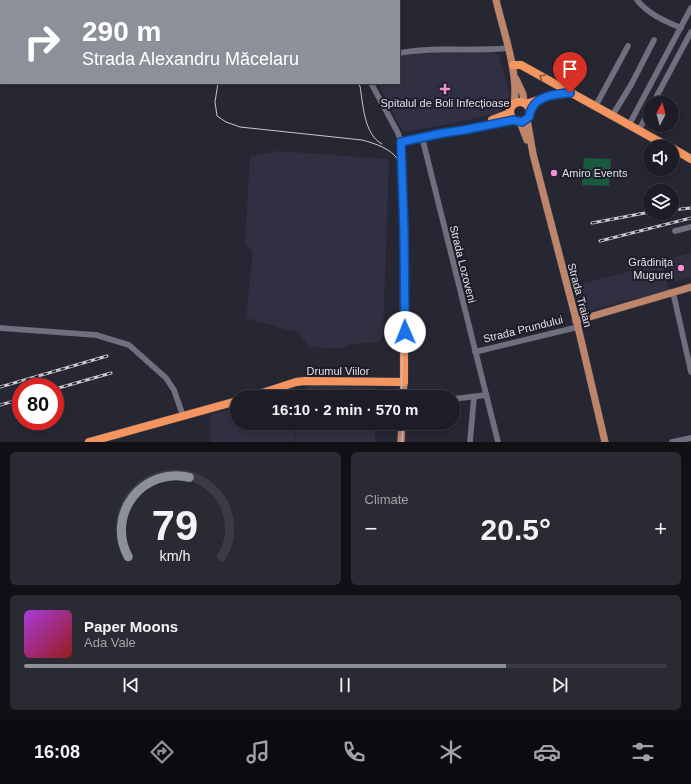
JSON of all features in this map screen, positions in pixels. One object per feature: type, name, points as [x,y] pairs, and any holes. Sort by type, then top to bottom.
[{"type":"highway","points":[[513,65],[521,65],[657,140]]},
{"type":"highway","points":[[527,106],[557,94],[570,93]]},
{"type":"highway","points":[[404,382],[404,232],[401,142],[443,133],[460,127],[498,118],[518,119],[530,115],[527,106],[518,102],[511,108],[518,119]]},
{"type":"highway","points":[[679,152],[691,159]]},
{"type":"highway","name":"Drumul Viilor","points":[[271,390],[296,382],[404,382]]},
{"type":"highway","points":[[89,442],[230,403]]},
{"type":"main road","points":[[496,0],[513,65],[516,97],[514,104]]},
{"type":"main road","points":[[515,77],[527,106]]},
{"type":"main road","name":"Strada Traian","points":[[518,119],[533,154],[577,324],[605,442]]},
{"type":"main road","name":"Strada Prundului","points":[[577,324],[691,287]]},
{"type":"main road","points":[[403,390],[404,382]]},
{"type":"main road","points":[[401,442],[402,430]]},
{"type":"street","points":[[637,0],[655,16],[690,34],[657,96]]},
{"type":"street","points":[[630,125],[691,8]]},
{"type":"street","points":[[612,116],[631,85],[654,40]]},
{"type":"street","points":[[595,107],[628,46]]},
{"type":"street","points":[[400,53],[422,50],[487,50],[508,48]]},
{"type":"street","points":[[372,84],[395,126],[401,142]]},
{"type":"street","points":[[639,130],[643,122]]},
{"type":"street","name":"Strada Lozoveni","points":[[422,137],[498,442]]},
{"type":"street","points":[[675,231],[691,227]]},
{"type":"street","points":[[673,292],[691,372]]},
{"type":"street","name":"Strada Prundului","points":[[475,352],[577,324]]},
{"type":"street","points":[[0,328],[96,335],[129,345],[166,378],[174,390],[183,416]]},
{"type":"street","points":[[460,398],[486,395]]},
{"type":"street","points":[[470,442],[474,397]]},
{"type":"street","points":[[672,442],[691,438]]},
{"type":"shaded area","name":"Spitalul de Boli Infecțioase","points":[[490,51],[499,55],[510,95],[500,113],[404,132],[378,84],[400,84],[400,56]]},
{"type":"shaded area","points":[[277,151],[389,159],[383,336],[378,342],[350,344],[341,348],[309,347],[299,333],[246,318],[253,251],[245,245],[250,157]]},
{"type":"shaded area","name":"Grădinița Mugurel","points":[[691,253],[691,277],[675,281],[668,259]]},
{"type":"shaded area","points":[[662,263],[669,290],[584,312],[576,285]]},
{"type":"shaded area","points":[[311,385],[377,388],[377,390],[302,390]]},
{"type":"shaded area","points":[[230,409],[230,430],[295,430],[294,442],[210,442],[211,415]]},
{"type":"shaded area","points":[[296,430],[375,430],[375,442],[295,442]]},
{"type":"green space","points":[[584,158],[611,159],[609,186],[582,185]]},
{"type":"tram line","points":[[218,84],[215,102],[217,116],[226,122],[240,127],[362,140],[387,150],[398,160],[401,172],[403,330],[401,390]]},
{"type":"tram line","points":[[357,84],[360,86],[365,118],[371,134],[382,144]]},
{"type":"tram line","points":[[402,442],[403,430]]},
{"type":"railway","points":[[679,209],[691,208]]},
{"type":"railway","points":[[592,223],[643,213]]},
{"type":"railway","points":[[600,241],[691,218]]},
{"type":"railway","points":[[0,387],[107,356]]},
{"type":"railway","points":[[64,386],[111,373]]},
{"type":"railway","points":[[0,405],[12,402]]},
{"type":"place","name":"Spitalul de Boli Infecțioase","points":[[445,89]]},
{"type":"place","name":"Amiro Events","points":[[554,173]]},
{"type":"place","name":"Grădinița Mugurel","points":[[681,268]]},
{"type":"route","points":[[405,332],[401,142],[514,120],[517,122],[522,122],[527,120],[530,115],[530,110],[537,101],[557,94],[570,93]]}]
